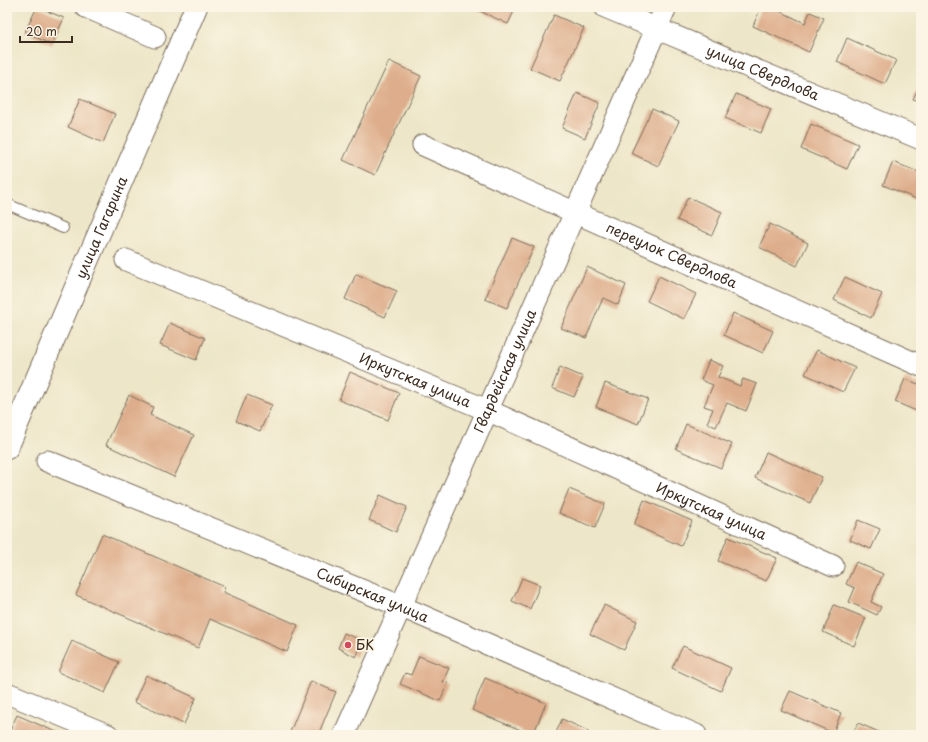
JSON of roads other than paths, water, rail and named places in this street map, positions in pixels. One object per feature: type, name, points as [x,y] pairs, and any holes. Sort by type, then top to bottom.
[{"type":"street","points":[[86,7],[155,36]]},
{"type":"street","name":"улица Гагарина","points":[[7,448],[196,7]]},
{"type":"street","name":"улица Свердлова","points":[[605,7],[921,139]]},
{"type":"street","name":"Гвардейская улица","points":[[344,735],[666,7]]},
{"type":"street","name":"переулок Свердлова","points":[[423,145],[921,366]]},
{"type":"street","name":"Иркутская улица","points":[[126,260],[487,410],[833,566]]},
{"type":"street","name":"Сибирская улица","points":[[47,461],[400,606],[696,735]]},
{"type":"street","points":[[8,696],[108,735]]},
{"type":"lane","points":[[7,204],[63,228]]},
{"type":"place","name":"БК","points":[[348,645]]}]
